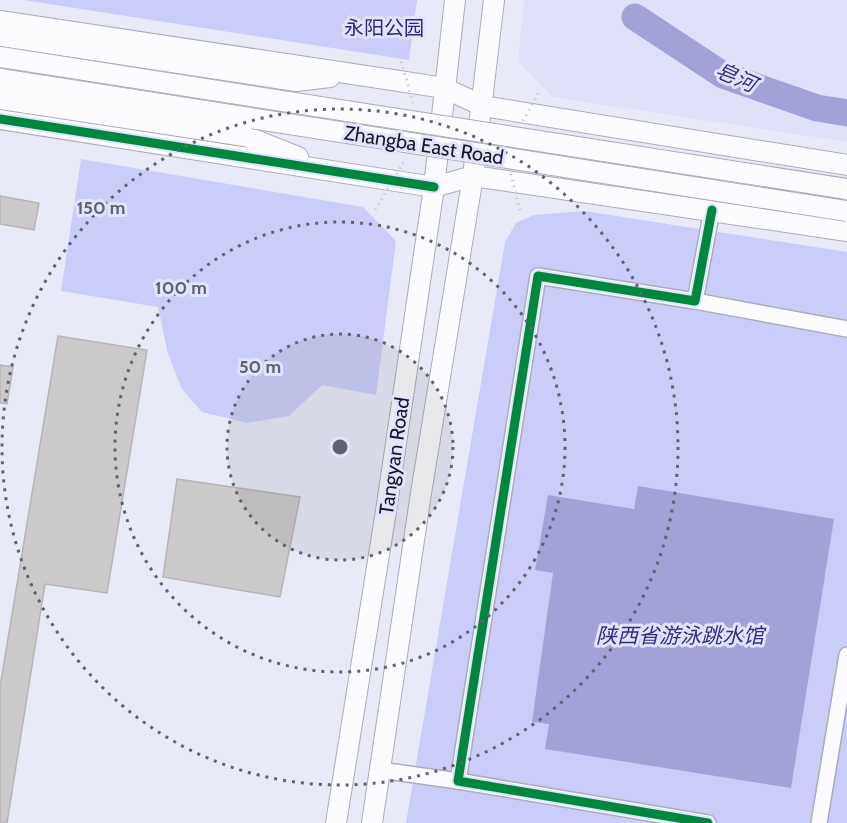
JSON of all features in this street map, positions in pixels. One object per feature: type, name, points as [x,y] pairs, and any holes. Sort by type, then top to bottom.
[{"type":"main road","name":"Tangyan Road","points":[[336,823],[388,499],[434,187],[454,0]]},
{"type":"main road","name":"Tangyan Road","points":[[372,823],[423,481],[473,176],[494,0]]},
{"type":"main road","points":[[0,21],[444,88],[483,106],[847,165]]},
{"type":"main road","points":[[0,36],[296,81],[357,74]]},
{"type":"main road","name":"Zhangba East Road","points":[[0,57],[847,189]]},
{"type":"main road","name":"Zhangba East Road","points":[[0,79],[847,211]]},
{"type":"main road","points":[[0,99],[245,136],[327,169]]},
{"type":"main road","points":[[0,119],[434,187]]},
{"type":"main road","name":"Zhangba East Road","points":[[434,187],[473,176],[847,231]]},
{"type":"street","points":[[696,301],[712,210]]},
{"type":"street","points":[[458,782],[538,276],[696,301],[847,329]]},
{"type":"street","points":[[819,823],[847,655]]},
{"type":"street","points":[[380,770],[708,823]]},
{"type":"path","points":[[398,50],[414,107]]},
{"type":"path","points":[[521,126],[540,90]]},
{"type":"path","points":[[375,210],[405,159]]},
{"type":"path","points":[[511,174],[521,215]]},
{"type":"shaded area","points":[[524,0],[847,0],[847,142],[552,97],[518,61]]},
{"type":"green space","name":"永阳公园","points":[[24,0],[417,0],[409,60]]},
{"type":"green space","points":[[81,159],[363,207],[396,241],[376,395],[322,385],[289,416],[247,423],[202,412],[182,389],[168,354],[158,307],[61,291]]},
{"type":"green space","points":[[584,211],[847,252],[847,823],[406,823],[505,242],[516,223],[534,215]]},
{"type":"water","name":"陕西省游泳跳水馆","points":[[638,486],[834,519],[791,788],[545,749],[549,724],[532,722],[553,573],[535,570],[548,495],[634,509]]},
{"type":"building","points":[[0,196],[39,203],[34,230],[0,224]]},
{"type":"building","points":[[58,336],[147,350],[107,593],[45,584],[7,823],[0,823],[0,687]]},
{"type":"building","points":[[0,365],[13,367],[7,404],[0,403]]},
{"type":"building","points":[[177,479],[300,497],[280,597],[163,577]]},
{"type":"waterway","name":"皂河","points":[[635,17],[723,75],[817,108],[847,113]]},
{"type":"cycle path","points":[[0,119],[434,187]]},
{"type":"cycle path","points":[[708,823],[458,781],[538,276],[695,301],[712,210]]}]
